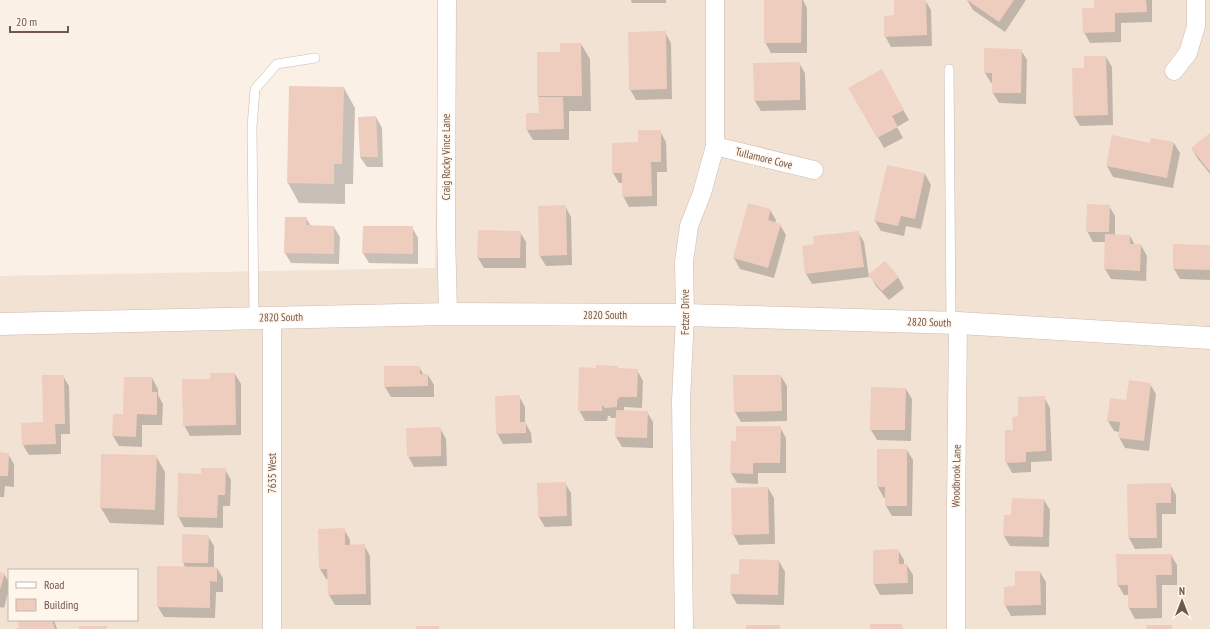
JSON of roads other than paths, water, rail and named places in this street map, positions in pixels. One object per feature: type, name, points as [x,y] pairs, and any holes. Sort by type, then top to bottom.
[{"type":"street","name":"Craig Rocky Vince Lane","points":[[447,0],[446,231],[448,314]]},
{"type":"street","name":"Fetzer Drive","points":[[684,629],[682,401],[685,315],[684,262],[689,226],[702,193],[715,146],[715,0]]},
{"type":"street","points":[[1174,71],[1188,53],[1196,26],[1196,0]]},
{"type":"street","name":"Tullamore Cove","points":[[715,146],[814,170]]},
{"type":"street","name":"2820 South","points":[[0,324],[448,314],[685,315],[954,322],[1210,338]]},
{"type":"street","name":"7635 West","points":[[263,318],[272,629]]},
{"type":"street","name":"Woodbrook Lane","points":[[954,322],[956,629]]},
{"type":"lane","points":[[263,318],[252,127],[255,89],[277,64],[315,58]]},
{"type":"lane","points":[[949,69],[954,322]]}]
